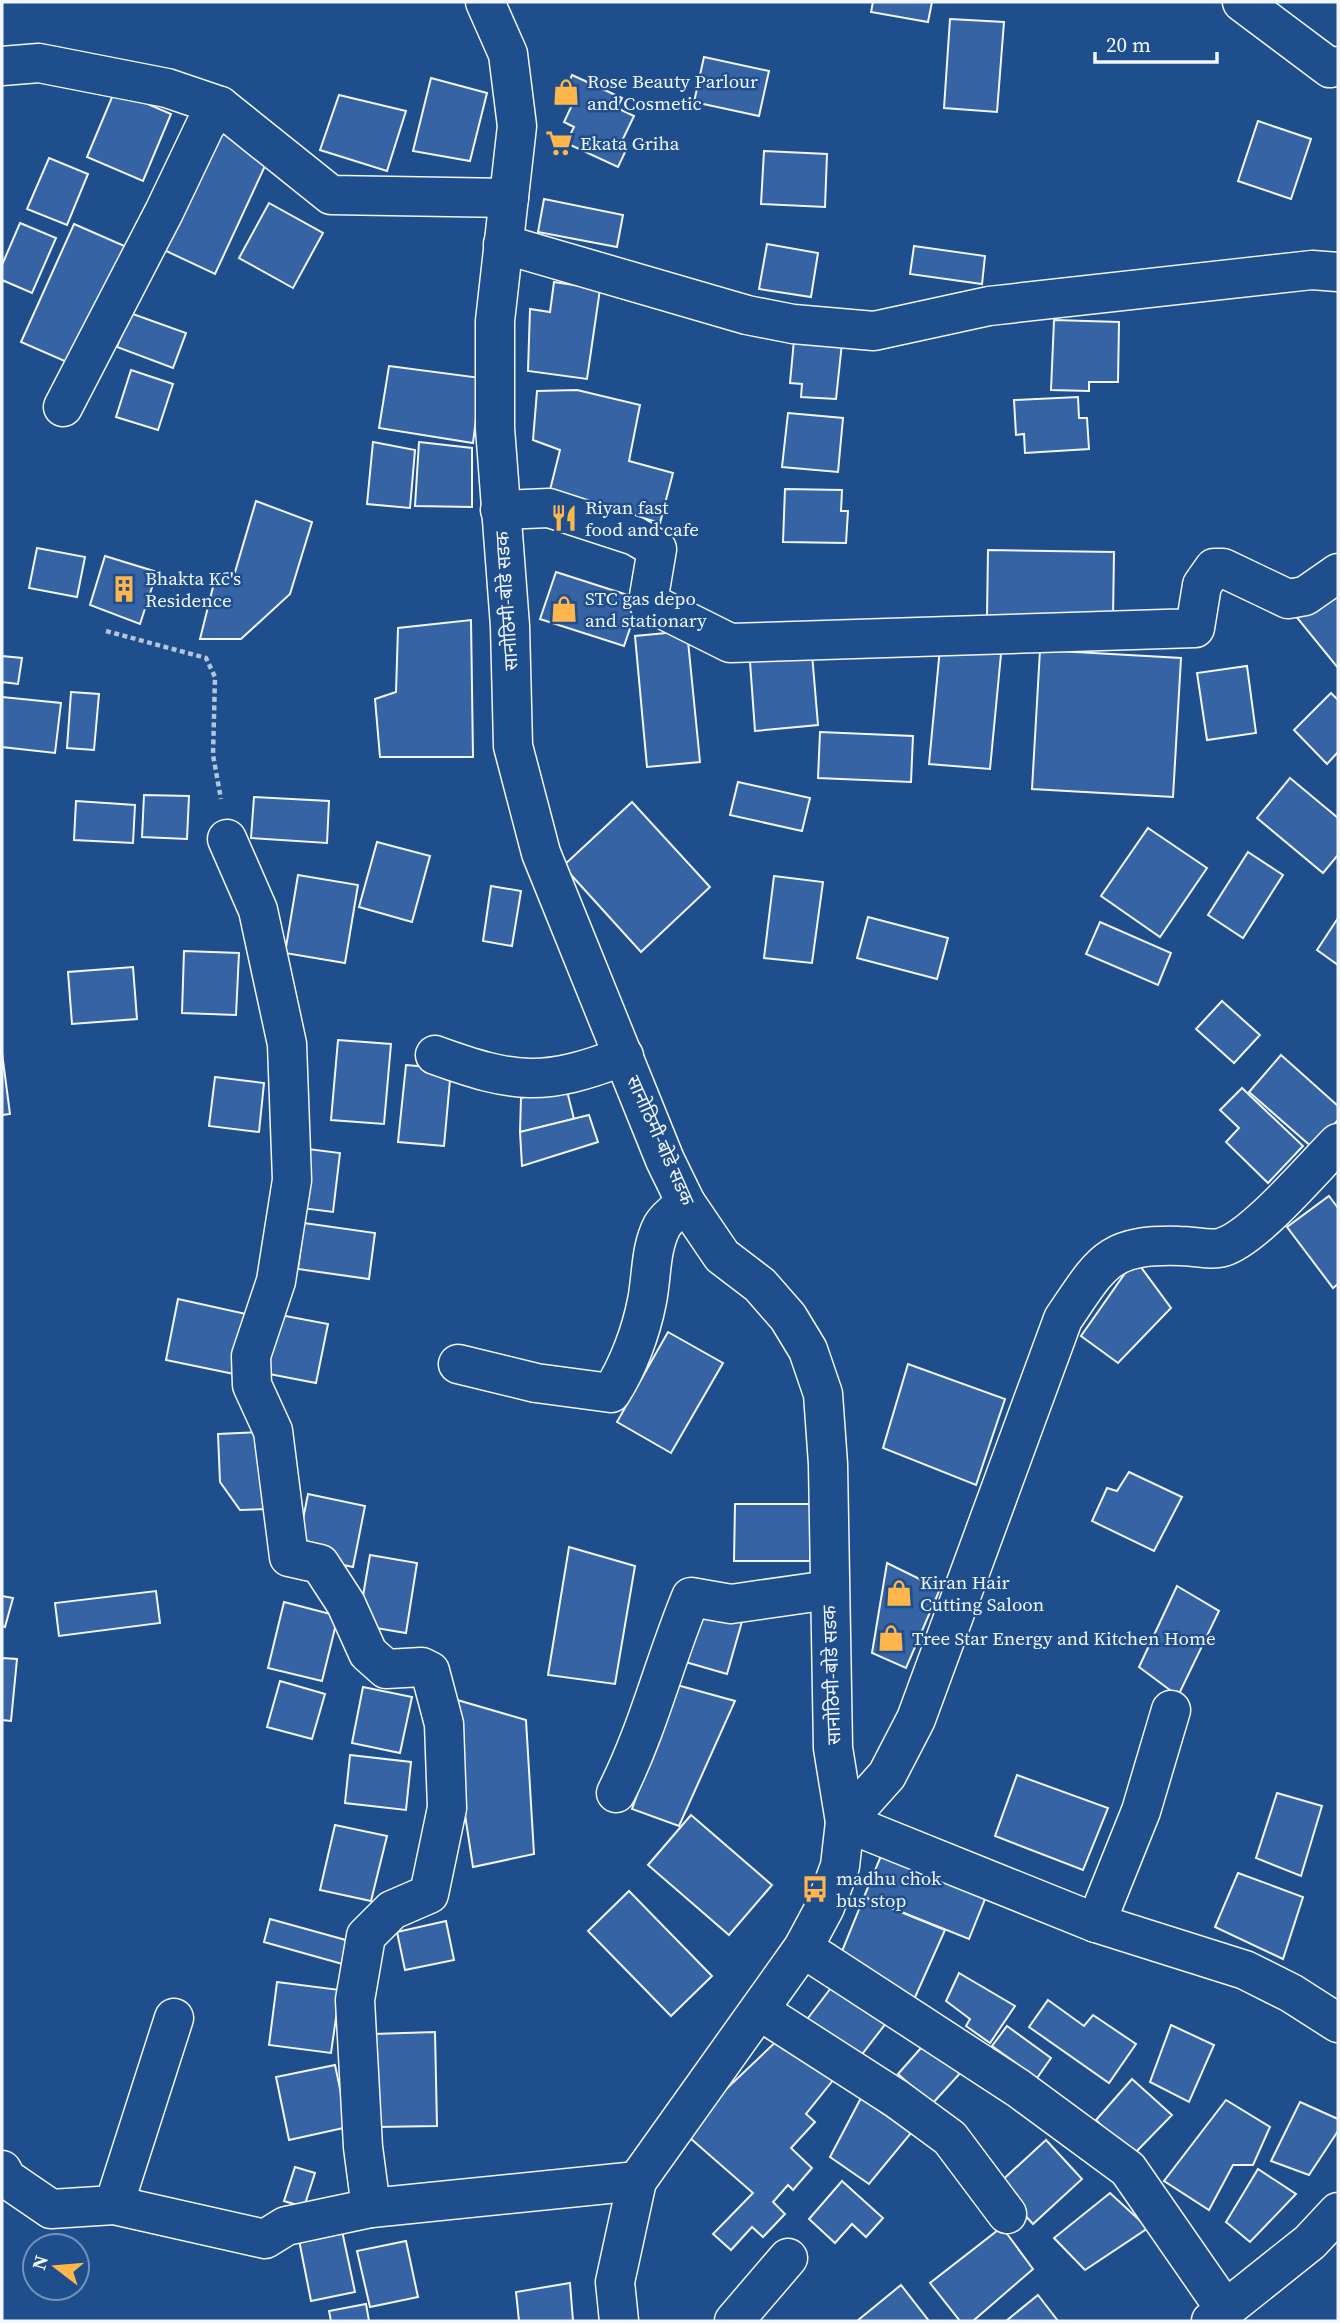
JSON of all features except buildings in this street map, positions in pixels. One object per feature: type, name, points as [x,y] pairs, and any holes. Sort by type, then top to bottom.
[{"type":"street","name":"सानोठिमी-बोडे सडक","points":[[485,2],[508,54],[517,126],[495,334],[495,428],[510,626],[513,746],[541,853],[686,1203],[722,1256],[760,1285],[788,1317],[808,1350],[823,1394],[828,1464],[833,1748],[845,1822],[840,1866],[825,1907],[803,1948],[637,2181],[615,2282],[619,2321]]},
{"type":"street","points":[[1242,2],[1330,68],[1338,66]]},
{"type":"street","points":[[2,66],[39,63],[167,88],[220,106],[331,195],[509,198]]},
{"type":"street","points":[[63,407],[164,212],[205,126],[220,106]]},
{"type":"street","points":[[503,244],[747,315],[793,324],[874,331],[989,306],[1312,270],[1338,272]]},
{"type":"street","points":[[500,510],[549,508],[635,536],[656,549],[648,602],[730,643],[1195,628],[1202,585],[1214,568],[1223,568],[1288,599],[1305,596],[1338,573]]},
{"type":"street","points":[[227,839],[258,910],[287,1044],[292,1181],[276,1281],[251,1356],[252,1385],[273,1432],[289,1556],[320,1564],[346,1604],[368,1653],[386,1669],[422,1667],[430,1671],[444,1724],[447,1808],[429,1894],[392,1910],[366,1936],[355,2000],[363,2147],[371,2208]]},
{"type":"street","points":[[435,1055],[506,1078],[532,1079],[589,1069],[624,1056]]},
{"type":"street","points":[[1338,1143],[1247,1233],[1222,1248],[1144,1245],[1114,1254],[1092,1276],[1063,1318],[916,1718],[887,1774],[845,1822],[1096,1923],[1245,1970],[1338,2023]]},
{"type":"street","points":[[457,1364],[536,1383],[611,1393],[638,1333],[647,1301],[651,1262],[663,1224],[686,1203]]},
{"type":"street","points":[[616,1793],[638,1750],[670,1647],[691,1597],[731,1604],[829,1590]]},
{"type":"street","points":[[1096,1923],[1140,1811],[1171,1710]]},
{"type":"street","points":[[803,1948],[1018,2088],[1128,2169],[1218,2315],[1310,2242],[1338,2212]]},
{"type":"street","points":[[760,2011],[897,2099],[950,2138],[1006,2214]]},
{"type":"street","points":[[114,2205],[174,2018]]},
{"type":"street","points":[[2,2169],[7,2179],[51,2209],[114,2205],[265,2239],[286,2226],[371,2208],[637,2181]]},
{"type":"street","points":[[734,2321],[789,2259]]},
{"type":"path","points":[[106,631],[206,658],[215,677],[213,755],[227,839]]},
{"type":"place","name":"Rose Beauty Parlour and Cosmetic","points":[[566,92]]},
{"type":"place","name":"Ekata Griha","points":[[559,143]]},
{"type":"place","name":"Riyan fast food and cafe","points":[[564,518]]},
{"type":"place","name":"Bhakta Kc's Residence","points":[[124,589]]},
{"type":"place","name":"STC gas depo and stationary","points":[[564,609]]},
{"type":"place","name":"Kiran Hair Cutting Saloon","points":[[899,1593]]},
{"type":"place","name":"Tree Star Energy and Kitchen Home","points":[[891,1638]]},
{"type":"place","name":"madhu chok bus stop","points":[[815,1889]]}]
